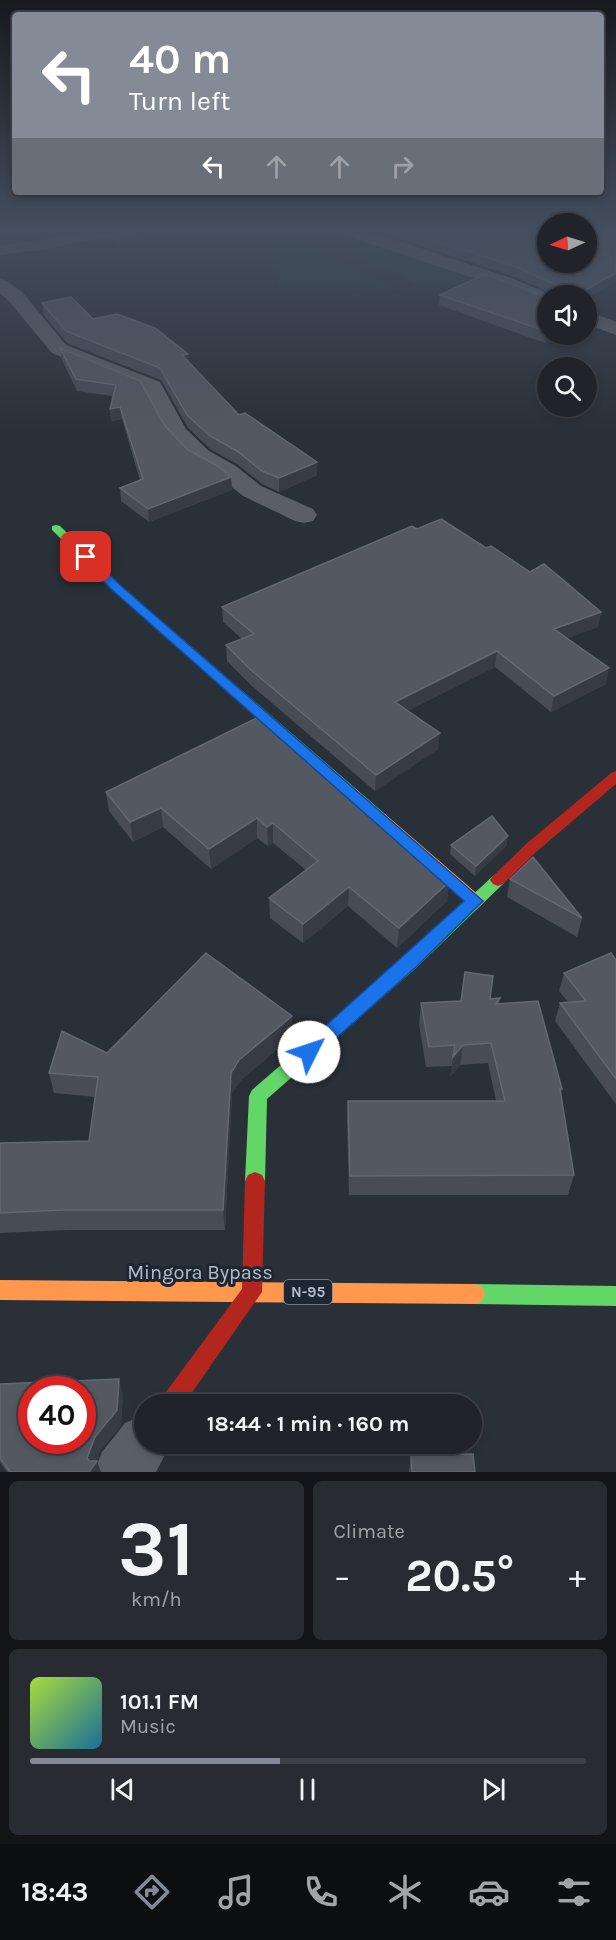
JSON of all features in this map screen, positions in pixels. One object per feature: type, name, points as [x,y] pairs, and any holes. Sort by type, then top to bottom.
[{"type":"main road","points":[[56,528],[115,586],[475,901]]},
{"type":"main road","points":[[178,1394],[252,1292],[258,1096],[410,963],[531,848],[616,776]]},
{"type":"main road","name":"Mingora Bypass","points":[[0,1290],[616,1296]]},
{"type":"street","points":[[16,297],[59,349],[152,387],[176,432],[200,456],[227,471],[252,491],[304,515]]},
{"type":"street","points":[[597,320],[616,328]]},
{"type":"street","points":[[122,1472],[135,1454]]},
{"type":"building","points":[[71,297],[93,319],[117,314],[155,328],[188,354],[182,355],[239,415],[245,413],[317,462],[279,478],[262,471],[237,451],[210,436],[187,415],[160,368],[66,331],[42,303]]},
{"type":"building","points":[[445,297],[537,297],[537,328]]},
{"type":"building","points":[[60,348],[140,381],[165,426],[188,450],[216,465],[231,477],[148,509],[120,488],[143,479],[120,407],[110,409],[116,385],[76,379]]},
{"type":"building","points":[[441,519],[486,548],[491,546],[530,572],[544,564],[601,612],[554,629],[609,668],[554,696],[497,651],[395,702],[440,733],[376,775],[251,670],[226,645],[254,634],[222,607],[412,526],[417,529]]},
{"type":"building","points":[[261,716],[449,882],[399,928],[349,887],[303,924],[269,898],[318,861],[273,823],[267,827],[257,818],[209,849],[161,808],[130,822],[106,792]]},
{"type":"building","points":[[492,816],[508,836],[476,866],[451,845]]},
{"type":"building","points":[[533,857],[582,918],[510,879]]},
{"type":"building","points":[[206,953],[292,1016],[239,1060],[231,1073],[223,1210],[63,1210],[0,1213],[0,1143],[89,1141],[98,1077],[49,1073],[62,1031],[107,1053]]},
{"type":"building","points":[[611,953],[616,960],[616,1079],[560,1003],[586,1001],[564,973]]},
{"type":"building","points":[[465,972],[493,976],[490,999],[500,998],[496,1004],[538,1001],[562,1089],[560,1089],[574,1175],[350,1176],[348,1101],[505,1101],[491,1043],[463,1045],[453,1057],[455,1045],[429,1047],[421,1003],[461,1001]]},
{"type":"building","points":[[119,1379],[117,1410],[96,1436],[96,1380]]},
{"type":"building","points":[[18,1383],[18,1454],[89,1454],[89,1461],[97,1461],[89,1472],[10,1472],[0,1458],[0,1384]]},
{"type":"building","points":[[473,1454],[475,1472],[412,1472],[411,1455]]},
{"type":"traffic: fast","points":[[56,528],[115,586],[380,818]]},
{"type":"traffic: fast","points":[[255,1181],[258,1096],[410,963],[498,880]]},
{"type":"traffic: fast","points":[[475,1294],[616,1296]]},
{"type":"traffic: slow","points":[[380,818],[475,901]]},
{"type":"traffic: slow","points":[[0,1290],[475,1294]]},
{"type":"traffic: jam","points":[[498,880],[531,848],[616,776]]},
{"type":"traffic: jam","points":[[178,1394],[252,1292],[255,1181]]},
{"type":"route","points":[[86,557],[115,586],[475,901],[410,963],[309,1052]]}]
